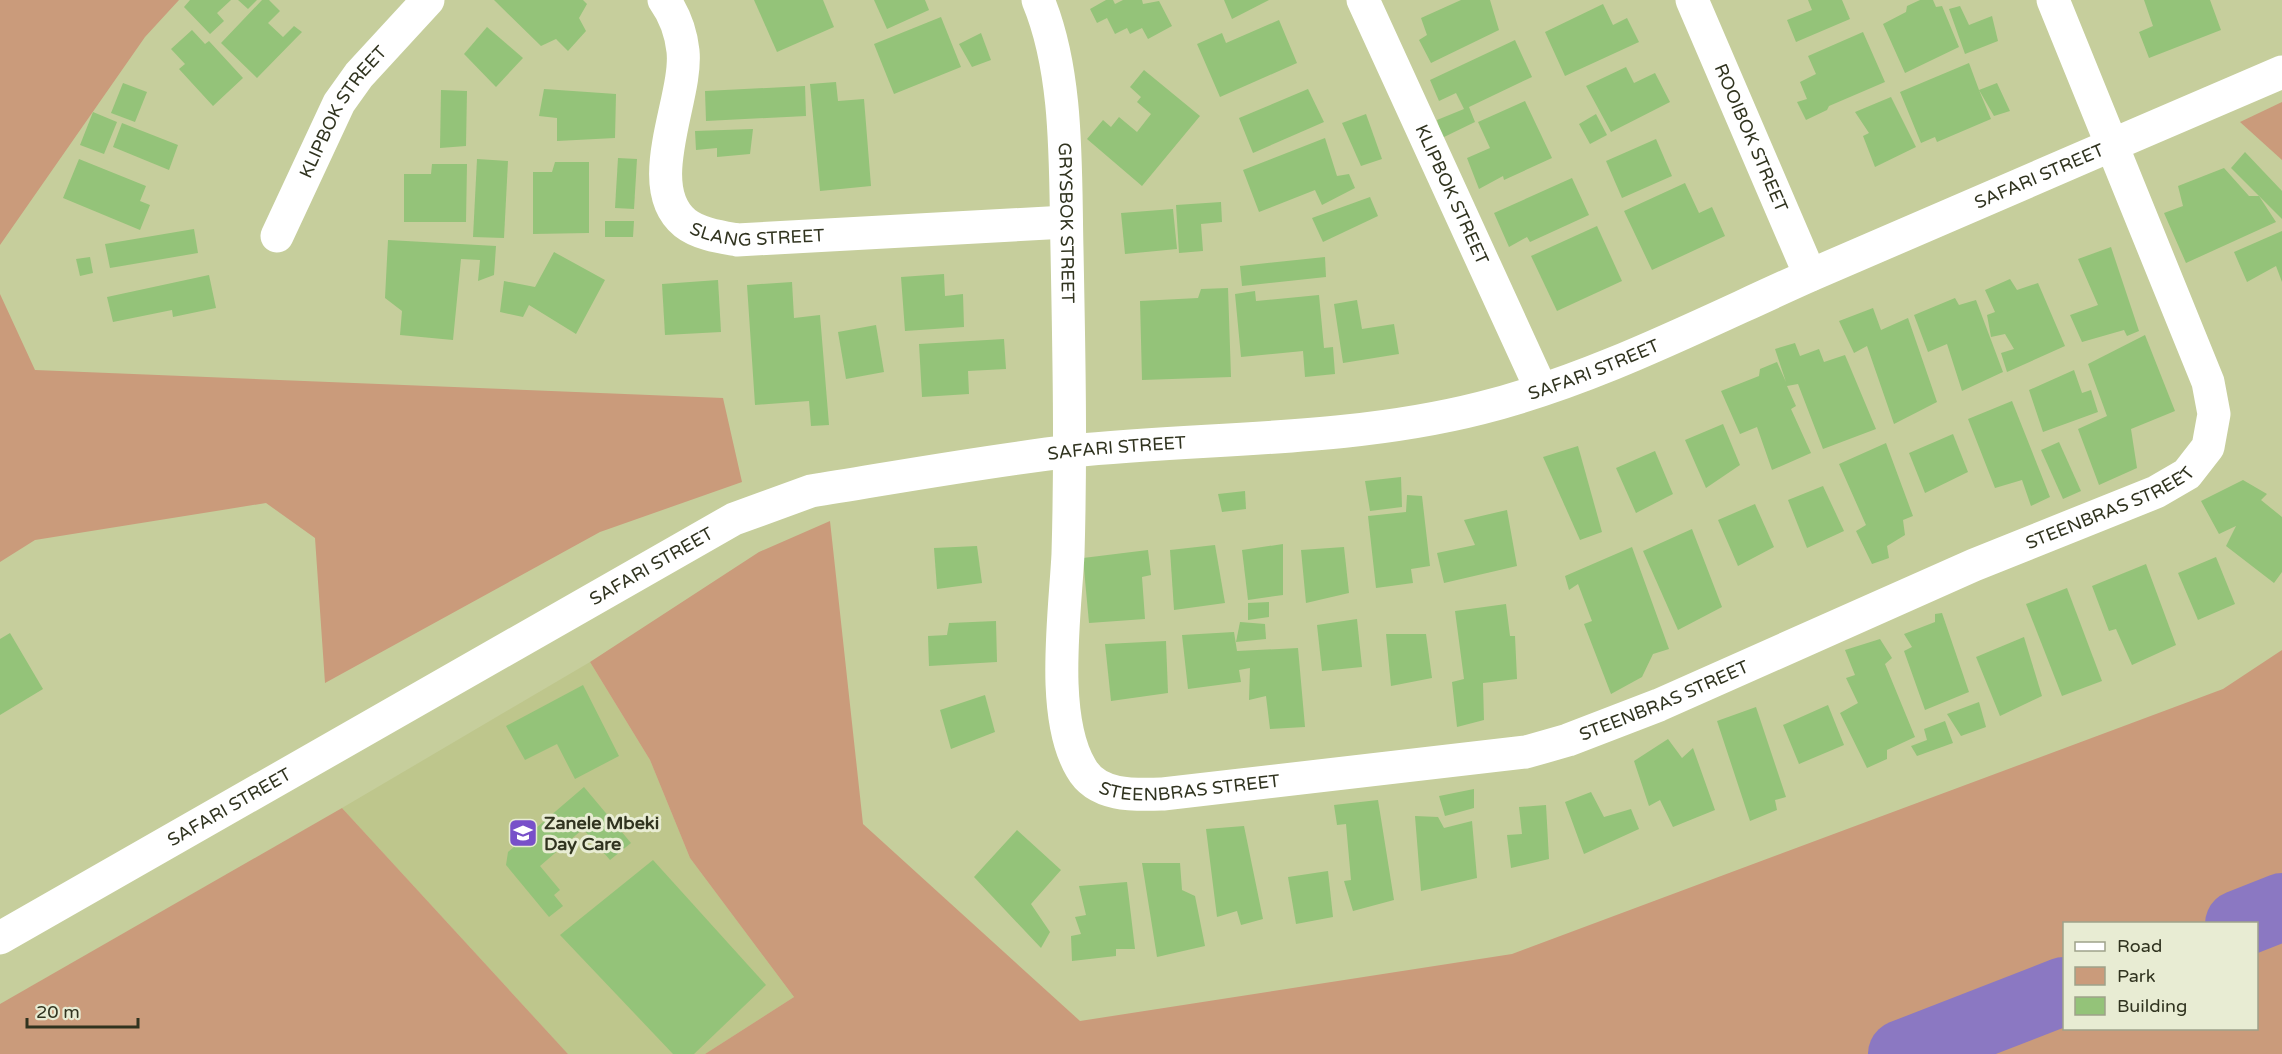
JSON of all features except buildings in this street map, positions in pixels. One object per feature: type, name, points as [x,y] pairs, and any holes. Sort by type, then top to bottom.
[{"type":"street","name":"KLIPBOK STREET","points":[[278,236],[339,103],[360,75],[428,0]]},
{"type":"street","name":"SLANG STREET","points":[[664,0],[673,13],[683,52],[665,173],[671,203],[685,223],[712,236],[737,240],[1066,222]]},
{"type":"street","name":"GRYSBOK STREET","points":[[1038,0],[1049,26],[1063,117],[1071,451]]},
{"type":"street","name":"KLIPBOK STREET","points":[[1363,0],[1541,389]]},
{"type":"street","name":"ROOIBOK STREET","points":[[1692,0],[1810,275]]},
{"type":"street","points":[[2053,0],[2112,145]]},
{"type":"street","name":"SAFARI STREET","points":[[0,938],[734,519],[811,490],[1071,451],[1341,432],[1460,413],[1541,389],[1621,360],[1810,275],[2282,72]]},
{"type":"street","name":"STEENBRAS STREET","points":[[1071,451],[1062,699],[1070,743],[1082,770],[1099,786],[1126,795],[1163,794],[1526,752],[1568,740],[1659,705],[1974,565],[2156,492],[2187,474],[2208,447],[2214,414],[2208,382],[2112,145]]},
{"type":"shaded area","name":"Zanele Mbeki Day Care","points":[[590,662],[650,760],[690,858],[794,997],[705,1054],[568,1054],[342,808]]},
{"type":"green space","points":[[0,0],[179,0],[145,37],[0,245]]},
{"type":"green space","points":[[2282,102],[2282,160],[2240,122]]},
{"type":"green space","points":[[0,294],[35,370],[723,398],[742,482],[600,532],[325,683],[315,538],[266,503],[35,540],[0,562]]},
{"type":"green space","points":[[830,521],[863,824],[1080,1021],[1512,954],[2223,689],[2282,650],[2282,904],[2234,922],[2063,922],[2063,988],[1894,1054],[705,1054],[794,997],[690,858],[650,760],[590,662],[759,552]]},
{"type":"green space","points":[[342,808],[568,1054],[0,1054],[0,1004]]},
{"type":"green space","points":[[2282,907],[2282,1054],[1902,1054],[2063,991],[2063,1030],[2258,1030],[2258,922],[2242,922]]},
{"type":"waterway","points":[[2244,922],[2282,907]]},
{"type":"waterway","points":[[1902,1054],[2063,991]]},
{"type":"place","name":"Zanele Mbeki Day Care","points":[[523,833]]}]
